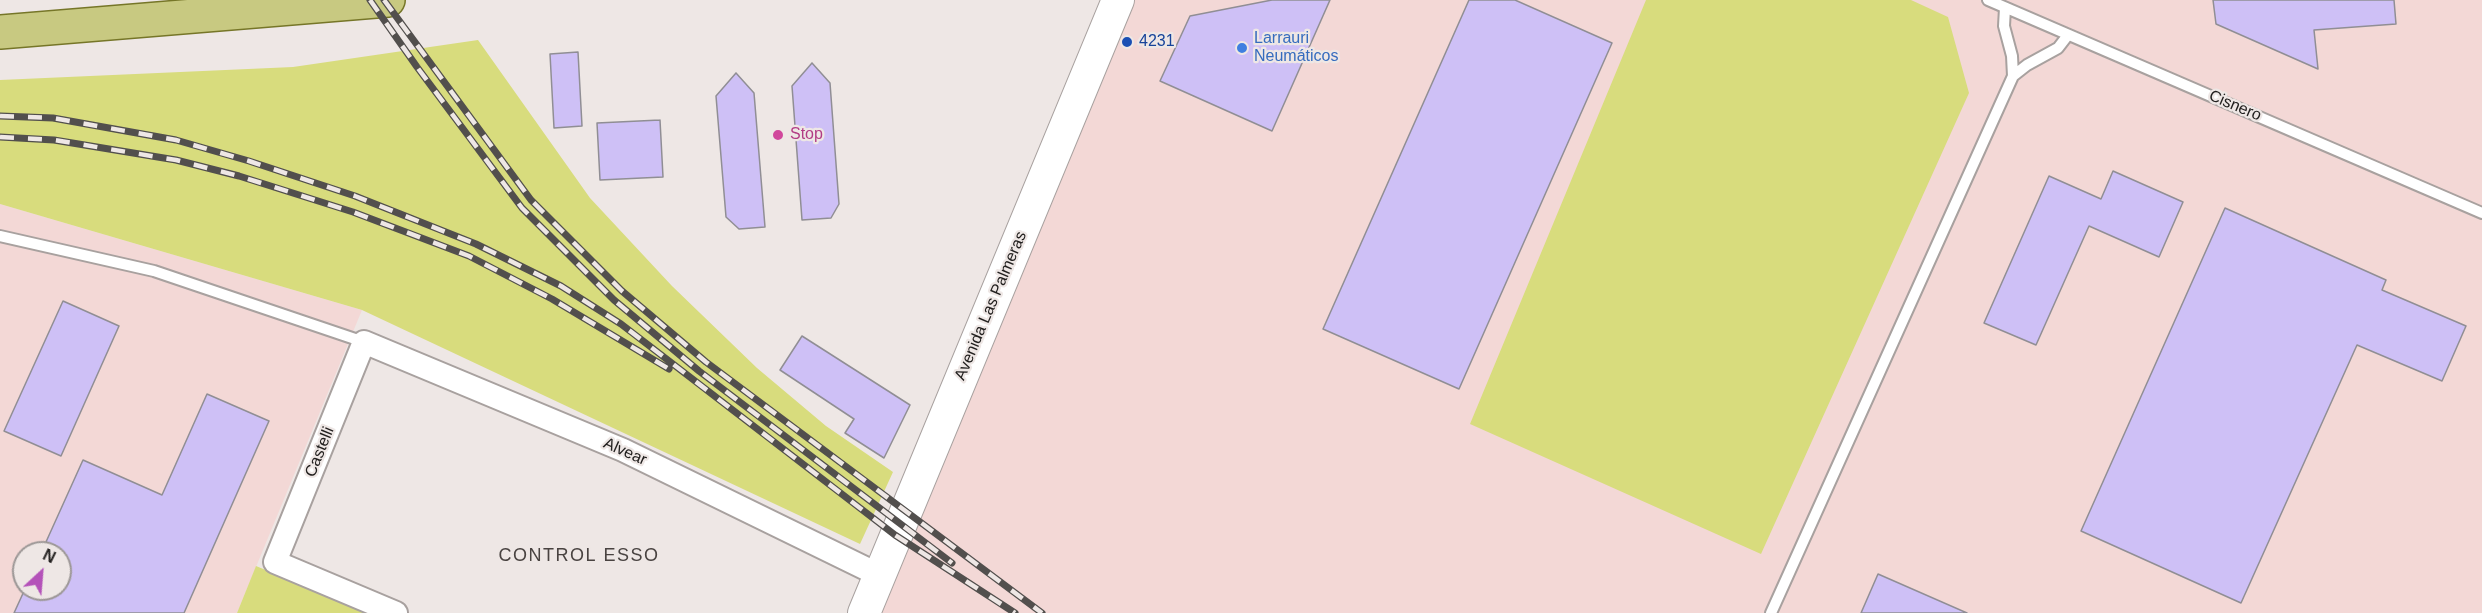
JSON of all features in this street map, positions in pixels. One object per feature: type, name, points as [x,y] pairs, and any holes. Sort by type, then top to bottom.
[{"type":"main road","points":[[0,32],[388,0]]},
{"type":"main road","name":"Avenida Las Palmeras","points":[[864,613],[1118,0]]},
{"type":"street","name":"Alvear","points":[[364,342],[622,450],[879,575]]},
{"type":"street","name":"Castelli","points":[[364,342],[275,562],[396,613]]},
{"type":"lane","name":"Cisnero","points":[[1988,0],[2482,213]]},
{"type":"lane","points":[[1771,613],[2013,76],[2012,56],[2004,26],[2005,8]]},
{"type":"lane","points":[[2013,76],[2027,65],[2058,48],[2068,35]]},
{"type":"lane","points":[[0,236],[154,272],[364,342]]},
{"type":"shaded area","points":[[1118,0],[2482,0],[2482,613],[864,613]]},
{"type":"shaded area","points":[[0,204],[362,310],[237,613],[0,613]]},
{"type":"green space","points":[[1646,0],[1911,0],[1948,17],[1969,93],[1761,554],[1470,424]]},
{"type":"green space","points":[[478,40],[590,198],[672,286],[757,368],[826,426],[893,472],[860,544],[362,310],[0,204],[0,80],[293,67]]},
{"type":"green space","points":[[256,566],[369,613],[237,613]]},
{"type":"building","name":"Larrauri Neumáticos","points":[[1272,0],[1330,0],[1272,131],[1160,81],[1190,16]]},
{"type":"building","points":[[1469,0],[1515,0],[1612,43],[1459,389],[1323,329]]},
{"type":"building","points":[[2213,0],[2394,0],[2396,24],[2314,30],[2318,69],[2216,24]]},
{"type":"building","points":[[578,52],[582,126],[554,128],[550,54]]},
{"type":"building","points":[[812,63],[830,83],[839,204],[831,218],[802,220],[792,86]]},
{"type":"building","points":[[736,73],[754,93],[765,227],[739,229],[726,217],[716,96]]},
{"type":"building","points":[[660,120],[663,177],[600,180],[597,123]]},
{"type":"building","points":[[2113,171],[2183,202],[2159,257],[2089,226],[2036,345],[1984,323],[2049,176],[2101,199]]},
{"type":"building","points":[[2225,208],[2386,280],[2382,290],[2466,326],[2442,381],[2357,345],[2241,603],[2081,531]]},
{"type":"building","points":[[63,301],[119,326],[61,456],[4,431]]},
{"type":"building","points":[[802,336],[910,405],[884,458],[845,433],[854,419],[780,370]]},
{"type":"building","points":[[207,394],[269,421],[184,613],[14,613],[20,601],[72,601],[72,541],[46,541],[83,460],[162,495]]},
{"type":"building","points":[[1878,574],[1967,613],[1861,613]]},
{"type":"railway","points":[[370,0],[522,208],[614,300],[699,371],[952,563]]},
{"type":"railway","points":[[384,0],[531,200],[622,291],[706,362],[1042,613]]},
{"type":"railway","points":[[0,116],[53,118],[176,140],[355,196],[476,244],[561,286],[621,324],[895,535],[1015,613]]},
{"type":"railway","points":[[0,137],[54,140],[176,160],[239,176],[353,212],[469,256],[552,299],[669,369]]},
{"type":"place","name":"4231","points":[[1127,42]]},
{"type":"place","name":"Larrauri Neumáticos","points":[[1242,48]]},
{"type":"place","name":"Stop","points":[[778,135]]},
{"type":"district","name":"CONTROL ESSO","points":[[579,556]]}]
